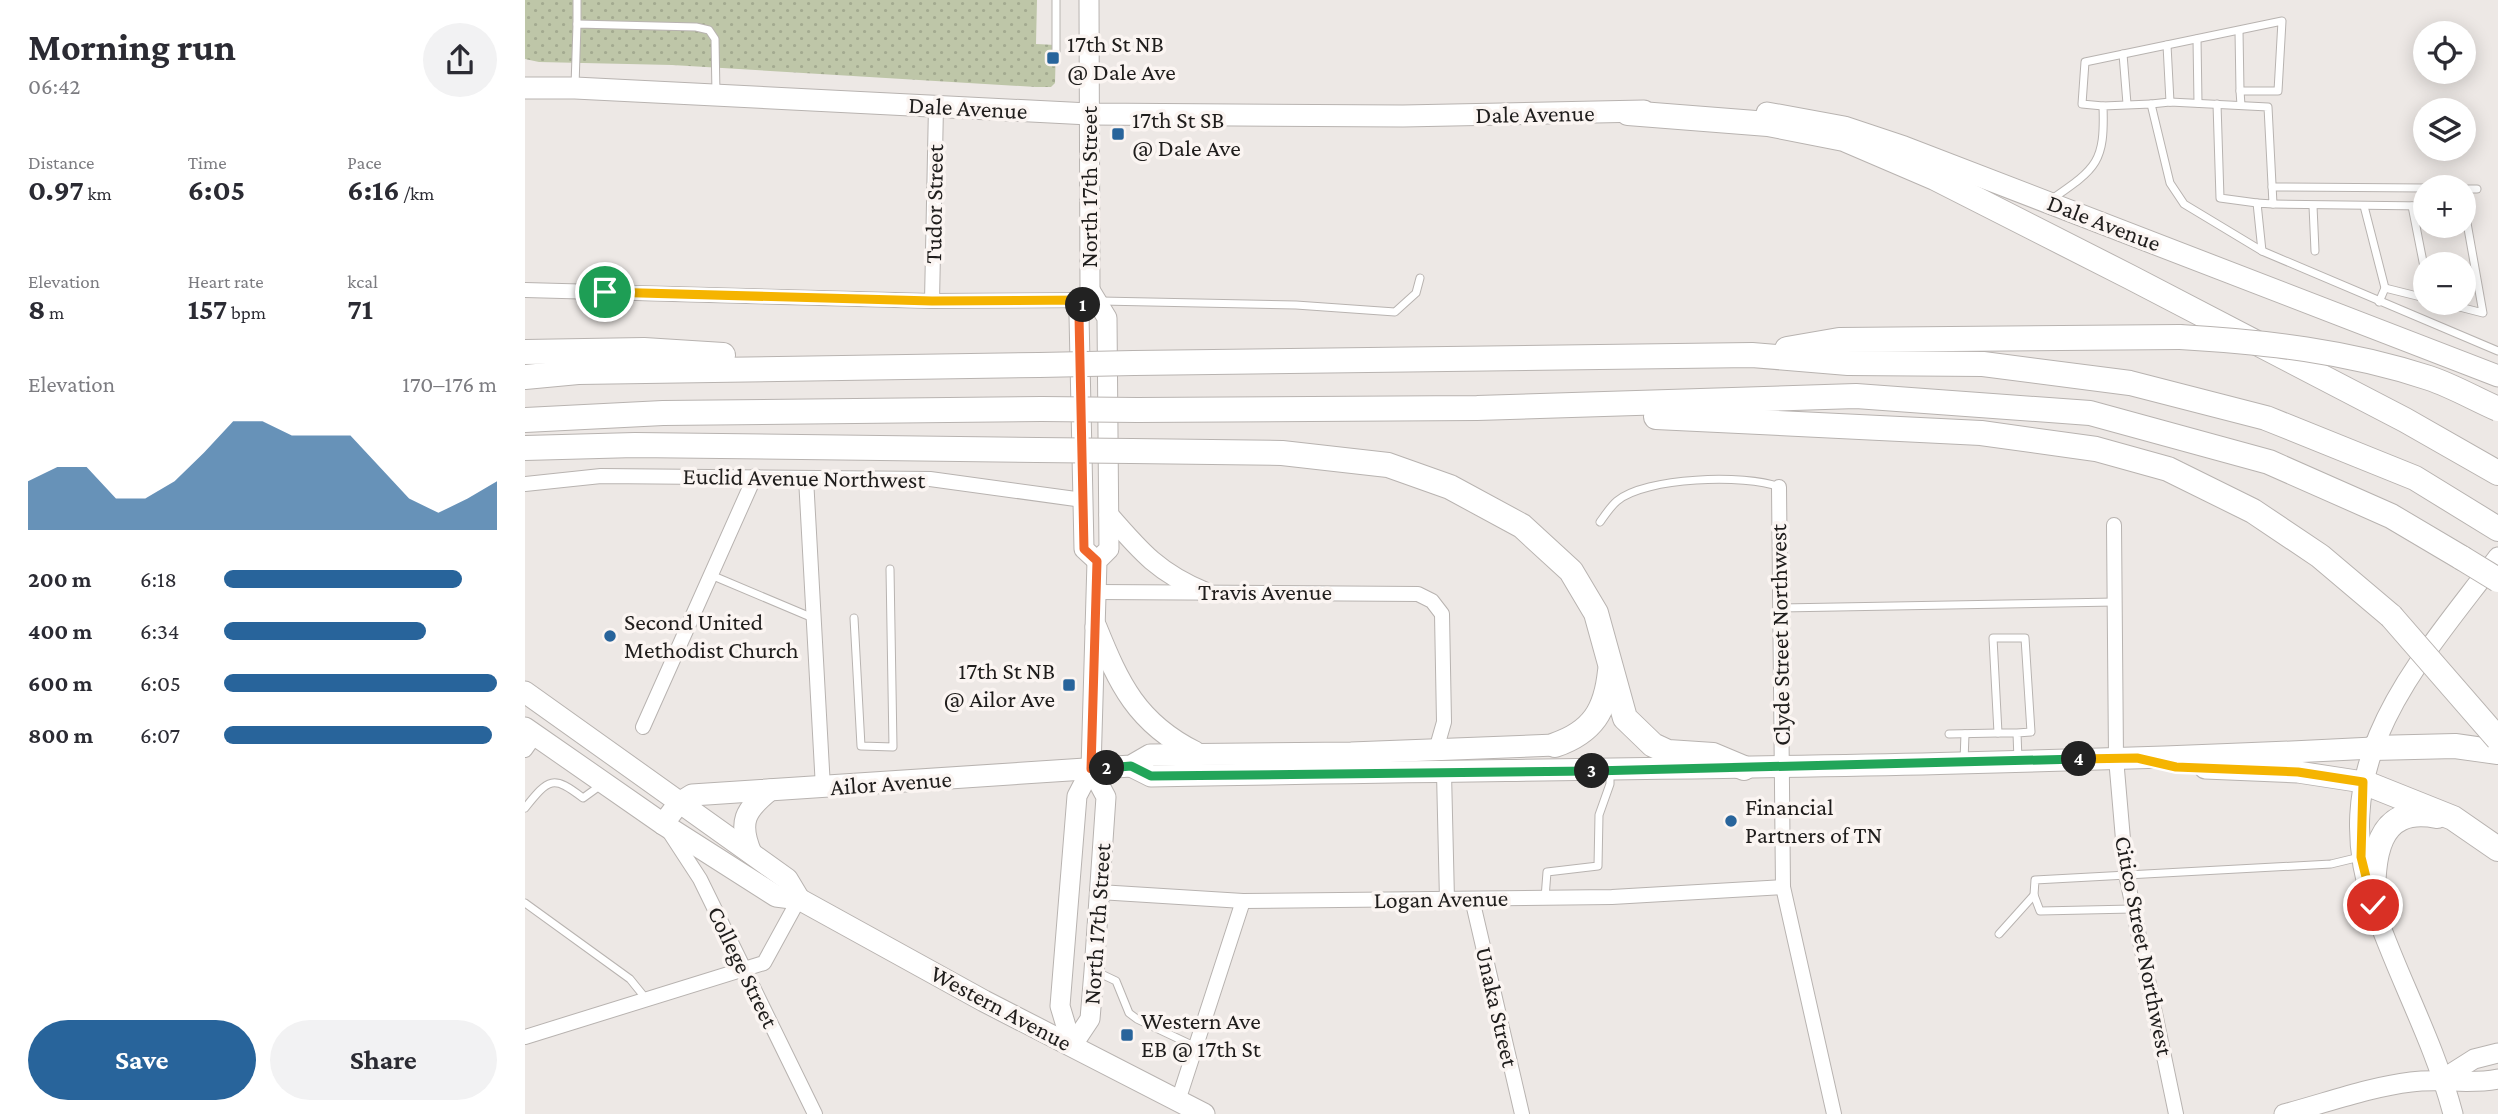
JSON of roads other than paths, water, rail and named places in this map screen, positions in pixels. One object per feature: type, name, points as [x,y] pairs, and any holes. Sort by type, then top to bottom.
[{"type":"highway","points":[[1628,113],[1768,124],[1855,144],[1935,178],[2130,277],[2488,467]]},
{"type":"highway","points":[[1752,355],[1839,340],[2180,337],[2307,347],[2372,361],[2432,379],[2498,409]]},
{"type":"highway","points":[[525,352],[644,350],[912,367]]},
{"type":"highway","points":[[533,375],[1134,363],[1752,355],[1848,363],[1983,364],[2130,383],[2266,418],[2415,478],[2492,525]]},
{"type":"highway","points":[[525,420],[663,413],[1477,408],[1856,396],[2090,413],[2269,462],[2392,516],[2498,580]]},
{"type":"highway","points":[[1477,408],[1981,433],[2096,449],[2168,469],[2253,511],[2320,556],[2391,616],[2498,739]]},
{"type":"highway","points":[[525,448],[635,445],[1282,453],[1388,465],[1450,487],[1522,526],[1571,571],[1596,613],[1625,718],[1653,745],[1668,752],[1713,755],[1744,768]]},
{"type":"highway","points":[[1555,745],[1577,737],[1598,714],[1607,695],[1611,663]]},
{"type":"highway","points":[[2373,748],[2455,746],[2498,752]]},
{"type":"highway","points":[[2363,782],[2453,818],[2498,849]]},
{"type":"highway","points":[[2373,904],[2375,850],[2382,833],[2402,819],[2423,813],[2453,818]]},
{"type":"main road","name":"North 17th Street","points":[[1089,0],[1091,297],[1079,316],[1084,549],[1097,561]]},
{"type":"main road","name":"Dale Avenue","points":[[525,88],[575,88],[1089,114],[1403,116],[1628,113],[1679,107],[1799,117],[1845,127],[1904,147],[2498,376]]},
{"type":"main road","name":"North 17th Street","points":[[1072,1046],[1060,1006],[1077,796],[1091,769],[1097,561],[1109,549],[1107,318],[1091,297]]},
{"type":"main road","points":[[1109,515],[1139,551],[1158,568],[1205,592]]},
{"type":"main road","points":[[2453,1114],[2444,1078],[2373,904],[2361,857],[2363,782],[2373,748],[2391,705],[2498,557]]},
{"type":"main road","points":[[1096,627],[1115,676],[1138,711],[1171,740],[1200,754]]},
{"type":"main road","name":"Western Avenue","points":[[525,692],[787,879],[799,899]]},
{"type":"main road","name":"Western Avenue","points":[[529,738],[604,783],[776,896],[799,899],[1204,1114]]},
{"type":"main road","name":"Ailor Avenue","points":[[679,803],[692,795],[1131,766],[1150,755],[1436,751],[1555,745]]},
{"type":"main road","name":"Ailor Avenue","points":[[1131,766],[1151,776],[1610,771],[2127,758],[2373,748]]},
{"type":"main road","points":[[2127,758],[2176,767],[2298,772],[2363,782]]},
{"type":"main road","name":"North 17th Street","points":[[1072,1046],[1090,1019],[1106,797],[1091,769]]},
{"type":"main road","points":[[751,853],[743,834],[744,821],[751,806],[770,790]]},
{"type":"main road","points":[[663,824],[679,803]]},
{"type":"main road","points":[[2444,1078],[2474,1059],[2498,1053]]},
{"type":"main road","points":[[2284,1114],[2408,1082],[2444,1078],[2480,1083],[2498,1079]]},
{"type":"street","name":"Tudor Street","points":[[932,301],[936,106]]},
{"type":"street","points":[[525,290],[932,301],[1091,297]]},
{"type":"street","name":"Euclid Avenue Northwest","points":[[525,484],[601,476],[930,479],[1083,500]]},
{"type":"street","points":[[643,727],[755,476]]},
{"type":"street","points":[[806,478],[823,788]]},
{"type":"street","name":"Clyde Street Northwest","points":[[1779,487],[1783,887],[1834,1114]]},
{"type":"street","name":"Citico Street Northwest","points":[[2114,525],[2115,602],[2127,758],[2126,874],[2176,1114]]},
{"type":"street","name":"Travis Avenue","points":[[1097,592],[1418,594],[1432,601],[1442,614],[1444,722],[1436,751]]},
{"type":"street","points":[[1444,773],[1447,900]]},
{"type":"street","name":"College Street","points":[[663,824],[688,859],[815,1114]]},
{"type":"street","name":"Logan Avenue","points":[[1099,892],[1243,901],[1447,900],[1700,894],[1783,887]]},
{"type":"street","points":[[525,1037],[764,963],[799,899]]},
{"type":"street","name":"Unaka Street","points":[[1472,899],[1522,1114]]},
{"type":"street","points":[[1178,1101],[1243,901]]},
{"type":"lane","points":[[575,88],[577,0]]},
{"type":"lane","points":[[1056,0],[1056,53]]},
{"type":"lane","points":[[2240,90],[2278,91],[2282,22],[2085,62],[2082,104],[2103,106],[2170,102],[2268,107],[2273,204]]},
{"type":"lane","points":[[577,23],[709,30],[714,35],[716,45],[716,95]]},
{"type":"lane","points":[[2239,31],[2241,105]]},
{"type":"lane","points":[[2197,39],[2198,103]]},
{"type":"lane","points":[[2167,45],[2170,102]]},
{"type":"lane","points":[[2123,54],[2127,104]]},
{"type":"lane","points":[[2151,104],[2170,183],[2184,204],[2262,251],[2498,351]]},
{"type":"lane","points":[[2217,104],[2220,198],[2313,206],[2412,206],[2421,252]]},
{"type":"lane","points":[[2048,202],[2085,177],[2098,162],[2104,132],[2103,106]]},
{"type":"lane","points":[[2272,187],[2413,188]]},
{"type":"lane","points":[[2257,203],[2262,251]]},
{"type":"lane","points":[[2313,206],[2315,251]]},
{"type":"lane","points":[[2364,206],[2385,288],[2379,302]]},
{"type":"lane","points":[[2476,274],[2483,313],[2476,311]]},
{"type":"lane","points":[[1091,297],[1296,305],[1395,312],[1416,293],[1420,278]]},
{"type":"lane","points":[[2385,288],[2413,295]]},
{"type":"lane","points":[[1600,522],[1619,499],[1674,480],[1762,481],[1779,487]]},
{"type":"lane","points":[[854,618],[861,746],[893,747],[890,569]]},
{"type":"lane","points":[[711,575],[813,619]]},
{"type":"lane","points":[[1780,608],[2115,602]]},
{"type":"lane","points":[[1949,734],[2017,733],[2031,732],[2025,638],[1993,638],[1998,733]]},
{"type":"lane","points":[[2017,733],[2018,761]]},
{"type":"lane","points":[[1964,762],[1965,734]]},
{"type":"lane","points":[[1545,898],[1547,872],[1598,866],[1599,815],[1610,784],[1610,771]]},
{"type":"lane","points":[[525,808],[544,788],[555,781],[562,782],[583,798],[604,783]]},
{"type":"lane","points":[[2132,909],[2040,911],[2034,895],[2035,880],[2331,864],[2361,857]]},
{"type":"lane","points":[[1999,934],[2034,895]]},
{"type":"lane","points":[[525,903],[630,979],[648,1001]]},
{"type":"lane","points":[[1094,971],[1116,981],[1129,1013],[1137,1019],[1197,1047]]},
{"type":"place","name":"17th St NB @ Dale Ave","points":[[1053,58]]},
{"type":"place","name":"17th St SB @ Dale Ave","points":[[1118,134]]},
{"type":"place","name":"Second United Methodist Church","points":[[610,636]]},
{"type":"place","name":"17th St NB @ Ailor Ave","points":[[1069,685]]},
{"type":"place","name":"Financial Partners of TN","points":[[1731,821]]},
{"type":"place","name":"Western Ave EB @ 17th St","points":[[1127,1035]]}]
